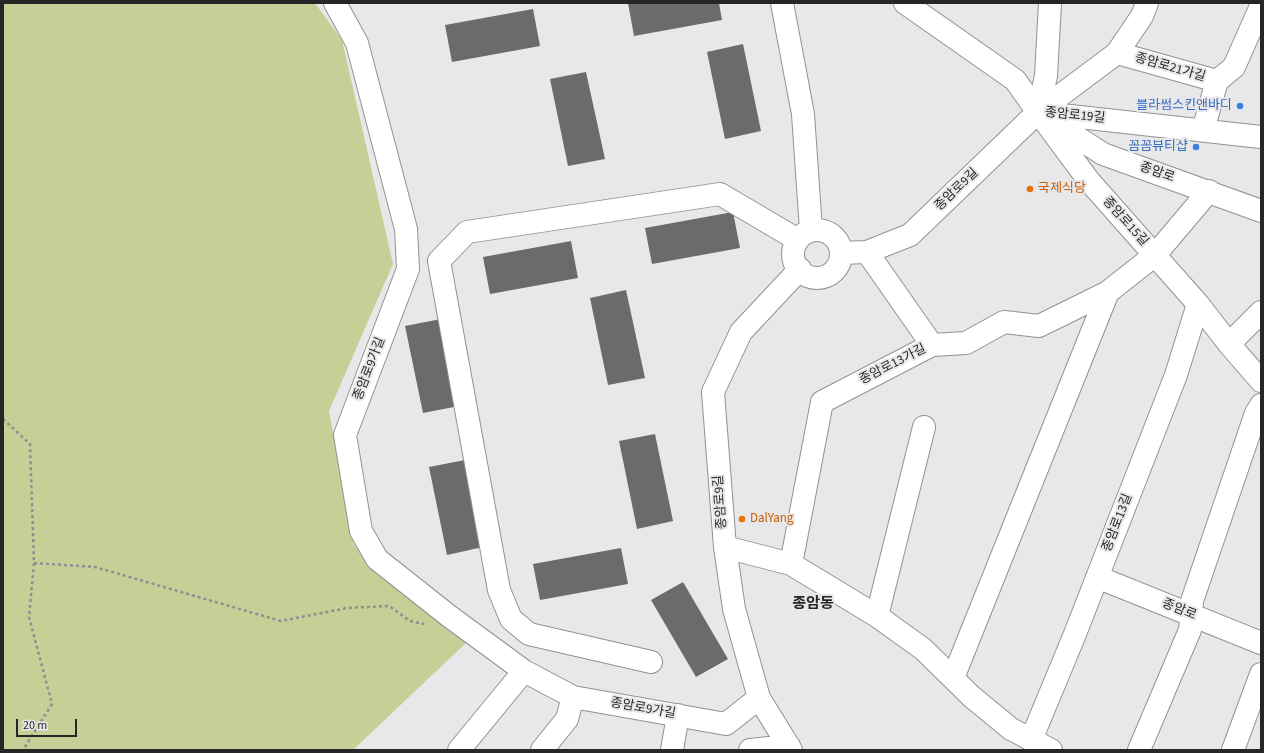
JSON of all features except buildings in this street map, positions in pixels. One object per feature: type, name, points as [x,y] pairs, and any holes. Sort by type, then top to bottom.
[{"type":"street","name":"종암로9가길","points":[[335,3],[357,43],[406,229],[408,269],[345,435],[361,531],[377,558],[449,616],[524,670],[573,697],[726,724],[759,698]]},
{"type":"street","points":[[782,3],[803,114],[805,235]]},
{"type":"street","name":"종암로19길","points":[[906,3],[1015,80],[1038,112],[1261,137]]},
{"type":"street","points":[[1038,112],[1046,76],[1050,3]]},
{"type":"street","name":"종암로21가길","points":[[1147,3],[1142,16],[1117,53],[1217,81],[1234,67],[1261,6]]},
{"type":"street","name":"종암로9길","points":[[842,253],[867,252],[910,235],[1038,112],[1117,53]]},
{"type":"street","points":[[1203,130],[1217,81]]},
{"type":"street","name":"종암로","points":[[1038,112],[1103,154],[1261,211]]},
{"type":"street","name":"종암로15길","points":[[1038,112],[1089,181],[1198,304],[1229,344],[1261,380]]},
{"type":"street","name":"종암로15길","points":[[1155,255],[1209,191]]},
{"type":"street","points":[[651,662],[529,634],[511,619],[499,590],[440,262],[467,232],[720,194],[805,235]]},
{"type":"street","points":[[825,231],[838,241],[842,253],[836,268],[830,274],[822,277],[814,277],[806,274],[795,263],[793,255],[794,247],[805,235],[825,231]]},
{"type":"street","points":[[867,252],[932,345]]},
{"type":"street","name":"종암로13가길","points":[[791,564],[822,402],[932,345],[966,343],[1004,322],[1039,326],[1108,292],[1155,255]]},
{"type":"street","name":"종암로9길","points":[[790,748],[759,698],[734,609],[725,547],[713,392],[741,332],[800,269]]},
{"type":"street","points":[[953,678],[1108,292]]},
{"type":"street","name":"종암로13길","points":[[1031,740],[1176,375],[1198,304]]},
{"type":"street","points":[[1229,344],[1261,312]]},
{"type":"street","points":[[1139,750],[1190,630],[1192,601],[1256,413],[1261,405]]},
{"type":"street","points":[[877,616],[924,427]]},
{"type":"street","points":[[725,547],[791,564],[877,616],[923,648],[972,697],[1011,729],[1051,750]]},
{"type":"street","name":"종암로","points":[[1097,577],[1261,643]]},
{"type":"street","points":[[459,750],[524,670]]},
{"type":"street","points":[[1233,750],[1261,674]]},
{"type":"street","points":[[542,750],[567,719],[573,697]]},
{"type":"street","points":[[672,750],[678,715]]},
{"type":"street","points":[[750,750],[790,748]]},
{"type":"path","points":[[3,419],[30,444],[34,563],[29,617],[52,704],[23,750]]},
{"type":"path","points":[[34,563],[95,567],[281,622],[347,608],[388,606],[410,621],[438,626],[449,616]]},
{"type":"green space","points":[[3,3],[315,3],[342,40],[393,264],[329,411],[354,545],[467,642],[353,750],[3,750]]},
{"type":"place","name":"블라썸스킨앤바디","points":[[1240,106]]},
{"type":"place","name":"꼼꼼뷰티샵","points":[[1196,147]]},
{"type":"place","name":"국제식당","points":[[1030,189]]},
{"type":"place","name":"DalYang","points":[[742,519]]},
{"type":"district","name":"종암동","points":[[813,605]]}]
